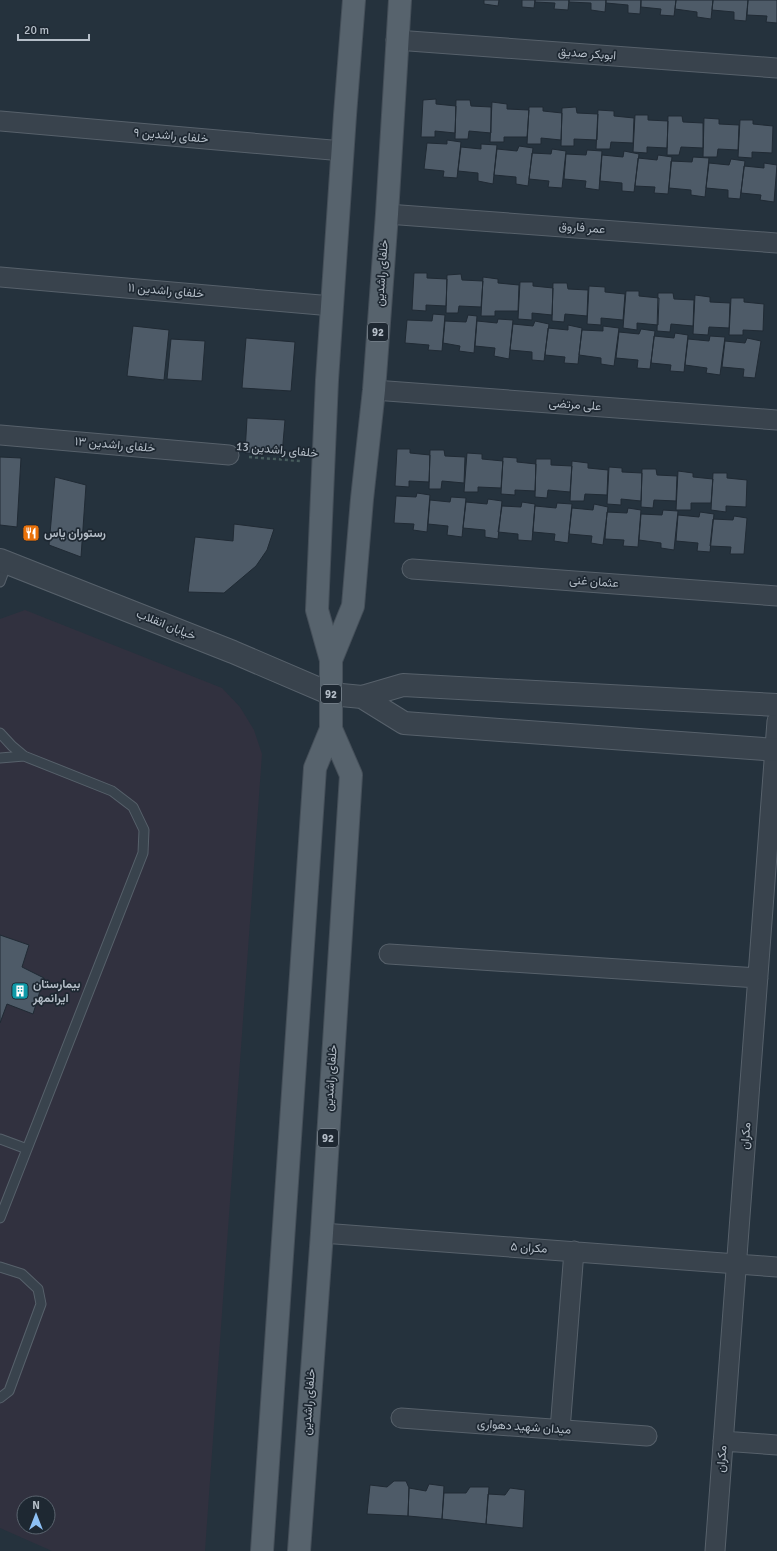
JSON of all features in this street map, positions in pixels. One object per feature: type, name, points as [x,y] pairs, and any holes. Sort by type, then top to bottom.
[{"type":"main road","name":"خلفای راشدین","points":[[262,1551],[315,768],[331,729],[331,660],[317,610],[327,380],[342,151],[354,0]]},
{"type":"main road","name":"خلفای راشدین","points":[[331,660],[353,606],[362,499],[374,390],[387,214],[396,40],[400,0]]},
{"type":"main road","name":"خلفای راشدین","points":[[299,1551],[322,1233],[351,775],[331,729]]},
{"type":"street","name":"ابوبکر صدیق","points":[[396,40],[777,68]]},
{"type":"street","name":"خلفای راشدین ۹","points":[[0,121],[342,151]]},
{"type":"street","name":"عمر فاروق","points":[[387,214],[777,242]]},
{"type":"street","name":"خلفای راشدین ۱۱","points":[[0,277],[332,306]]},
{"type":"street","name":"علی مرتضی","points":[[374,390],[777,420]]},
{"type":"street","name":"خلفای راشدین ۱۳","points":[[0,435],[229,455]]},
{"type":"street","name":"خیابان انقلاب","points":[[2,569],[233,652],[331,694],[362,697]]},
{"type":"street","name":"عثمان غنی","points":[[412,569],[777,596]]},
{"type":"street","points":[[362,697],[403,685],[777,705]]},
{"type":"street","points":[[362,697],[404,723],[776,750]]},
{"type":"street","name":"مکران","points":[[715,1551],[777,721]]},
{"type":"street","points":[[390,954],[758,978]]},
{"type":"street","name":"مکران ۵","points":[[322,1233],[777,1267]]},
{"type":"street","points":[[560,1430],[574,1251]]},
{"type":"street","name":"میدان شهید دهواری","points":[[401,1418],[647,1436]]},
{"type":"street","points":[[723,1440],[777,1445]]},
{"type":"lane","points":[[0,733],[24,756],[112,791],[133,807],[144,830],[142,853],[0,1218]]},
{"type":"lane","points":[[0,758],[24,756]]},
{"type":"lane","points":[[0,1139],[27,1149]]},
{"type":"lane","points":[[0,1266],[22,1274],[38,1290],[41,1304],[9,1391],[0,1398]]},
{"type":"path","name":"خلفای راشدین 13","points":[[229,455],[324,463]]},
{"type":"shaded area","points":[[25,610],[222,688],[240,707],[254,730],[262,754],[205,1551],[52,1551],[0,1528],[0,619]]},
{"type":"building","points":[[484,0],[499,0],[498,6],[484,4]]},
{"type":"building","points":[[522,0],[535,0],[534,8],[522,7]]},
{"type":"building","points":[[535,0],[569,0],[568,10],[554,9],[555,3],[535,2]]},
{"type":"building","points":[[569,0],[606,0],[605,12],[591,10],[591,3],[569,2]]},
{"type":"building","points":[[606,0],[641,0],[640,14],[628,13],[628,5],[606,3]]},
{"type":"building","points":[[641,0],[676,0],[674,16],[660,15],[661,9],[641,7]]},
{"type":"building","points":[[676,0],[713,0],[711,19],[697,17],[697,12],[675,9]]},
{"type":"building","points":[[713,0],[748,0],[746,21],[734,20],[734,12],[712,10]]},
{"type":"building","points":[[748,0],[777,0],[777,23],[766,22],[767,16],[747,15]]},
{"type":"building","points":[[436,99],[436,104],[456,106],[455,133],[435,131],[435,137],[421,137],[423,100]]},
{"type":"building","points":[[456,100],[470,100],[471,106],[491,107],[491,133],[469,131],[468,139],[455,139]]},
{"type":"building","points":[[492,102],[507,104],[507,109],[529,110],[527,137],[504,137],[504,142],[490,142]]},
{"type":"building","points":[[529,107],[543,107],[543,111],[562,113],[561,140],[541,138],[541,144],[527,144]]},
{"type":"building","points":[[576,107],[577,113],[598,114],[597,140],[574,139],[574,146],[561,146],[562,108]]},
{"type":"building","points":[[598,110],[614,111],[614,116],[634,118],[633,143],[611,142],[610,149],[596,149]]},
{"type":"building","points":[[635,115],[648,115],[648,120],[668,121],[667,148],[647,147],[647,153],[633,152]]},
{"type":"building","points":[[668,116],[682,116],[683,122],[703,123],[703,148],[681,147],[679,155],[667,155]]},
{"type":"building","points":[[704,118],[719,119],[719,124],[739,125],[738,150],[718,149],[717,157],[703,157]]},
{"type":"building","points":[[740,120],[753,120],[753,124],[773,126],[772,153],[752,152],[752,158],[738,157]]},
{"type":"building","points":[[447,140],[461,142],[457,178],[443,177],[444,171],[424,169],[427,143],[447,144]]},
{"type":"building","points":[[481,144],[497,145],[493,184],[478,181],[478,173],[458,171],[461,147],[481,149]]},
{"type":"building","points":[[519,146],[533,148],[528,186],[516,184],[516,177],[494,175],[497,149],[517,151]]},
{"type":"building","points":[[552,149],[566,151],[562,188],[548,187],[549,181],[529,179],[532,153],[551,154]]},
{"type":"building","points":[[587,150],[602,151],[599,190],[585,188],[586,181],[564,179],[566,154],[586,155]]},
{"type":"building","points":[[624,151],[639,154],[634,192],[622,191],[622,183],[600,181],[602,155],[623,157]]},
{"type":"building","points":[[658,155],[672,157],[668,194],[654,193],[655,187],[635,186],[638,158],[657,160]]},
{"type":"building","points":[[693,157],[709,158],[705,197],[691,195],[691,190],[669,188],[671,161],[692,162]]},
{"type":"building","points":[[731,159],[745,161],[740,199],[728,198],[728,190],[706,188],[709,163],[729,165]]},
{"type":"building","points":[[764,163],[777,165],[774,202],[760,200],[761,195],[741,193],[744,166],[764,168]]},
{"type":"building","points":[[414,273],[427,273],[427,278],[447,279],[446,306],[426,305],[426,311],[412,310]]},
{"type":"building","points":[[461,274],[462,280],[483,281],[481,307],[459,306],[458,313],[446,313],[447,275]]},
{"type":"building","points":[[483,277],[498,279],[498,283],[519,285],[518,311],[495,311],[495,316],[481,316]]},
{"type":"building","points":[[520,282],[533,282],[533,286],[553,288],[552,315],[532,313],[532,320],[518,319]]},
{"type":"building","points":[[553,283],[567,283],[568,289],[588,290],[587,316],[565,314],[564,322],[552,321]]},
{"type":"building","points":[[589,286],[605,287],[605,292],[625,294],[623,320],[601,318],[601,325],[587,324]]},
{"type":"building","points":[[626,291],[639,291],[639,296],[659,298],[658,325],[637,323],[637,330],[623,328]]},
{"type":"building","points":[[658,293],[673,293],[674,299],[694,300],[693,326],[671,324],[670,332],[657,331]]},
{"type":"building","points":[[695,295],[710,297],[710,302],[730,303],[729,328],[709,327],[708,335],[693,334]]},
{"type":"building","points":[[731,298],[744,298],[744,302],[764,304],[763,331],[743,330],[743,335],[729,335]]},
{"type":"building","points":[[433,314],[445,315],[442,351],[428,350],[429,345],[405,343],[407,320],[432,321]]},
{"type":"building","points":[[468,315],[477,316],[474,353],[459,351],[460,346],[443,343],[445,321],[466,322]]},
{"type":"building","points":[[498,319],[513,320],[509,359],[494,356],[495,348],[475,346],[477,321],[497,323]]},
{"type":"building","points":[[535,321],[549,324],[544,361],[532,360],[532,352],[510,350],[513,324],[533,326]]},
{"type":"building","points":[[568,325],[582,328],[578,364],[564,363],[565,357],[545,355],[548,328],[568,330]]},
{"type":"building","points":[[133,326],[169,330],[164,380],[127,376]]},
{"type":"building","points":[[603,326],[619,328],[614,366],[601,364],[601,358],[579,355],[582,330],[603,331]]},
{"type":"building","points":[[641,329],[655,331],[650,369],[637,368],[638,360],[616,358],[619,332],[639,334]]},
{"type":"building","points":[[675,333],[688,335],[684,372],[670,371],[671,365],[651,363],[654,336],[674,338]]},
{"type":"building","points":[[710,336],[725,337],[720,375],[706,373],[707,368],[685,365],[688,339],[709,341]]},
{"type":"building","points":[[246,338],[295,342],[291,391],[242,388]]},
{"type":"building","points":[[747,338],[761,341],[755,378],[743,377],[744,369],[722,367],[725,341],[745,343]]},
{"type":"building","points":[[171,339],[205,341],[202,381],[167,379]]},
{"type":"building","points":[[247,418],[285,420],[282,455],[245,453]]},
{"type":"building","points":[[397,449],[410,449],[410,453],[430,455],[429,482],[409,481],[409,487],[395,486]]},
{"type":"building","points":[[430,450],[444,450],[445,456],[465,457],[464,483],[442,481],[441,489],[429,489]]},
{"type":"building","points":[[467,453],[482,454],[482,459],[503,461],[501,488],[478,487],[478,492],[464,492]]},
{"type":"building","points":[[0,457],[21,458],[17,527],[0,525]]},
{"type":"building","points":[[503,457],[517,458],[517,462],[536,464],[535,491],[515,490],[515,495],[501,494]]},
{"type":"building","points":[[536,459],[551,459],[551,465],[572,466],[570,492],[548,490],[547,498],[535,497]]},
{"type":"building","points":[[572,461],[588,463],[588,468],[608,470],[607,495],[585,494],[584,501],[570,501]]},
{"type":"building","points":[[609,467],[622,468],[622,472],[642,473],[641,501],[621,499],[621,505],[607,504]]},
{"type":"building","points":[[642,469],[656,469],[657,475],[677,476],[676,501],[654,500],[653,508],[641,507]]},
{"type":"building","points":[[678,471],[693,473],[693,477],[713,479],[711,503],[691,503],[691,510],[676,510]]},
{"type":"building","points":[[713,473],[727,473],[727,478],[747,480],[746,507],[726,506],[726,512],[711,510]]},
{"type":"building","points":[[55,477],[86,485],[81,557],[49,545]]},
{"type":"building","points":[[417,493],[430,495],[427,532],[413,530],[414,524],[394,523],[396,496],[416,497]]},
{"type":"building","points":[[451,497],[466,498],[462,537],[447,535],[448,526],[428,524],[430,500],[450,502]]},
{"type":"building","points":[[488,499],[502,501],[498,539],[485,537],[485,530],[463,528],[466,502],[487,504]]},
{"type":"building","points":[[522,502],[535,504],[532,541],[518,540],[518,534],[498,532],[502,506],[521,507]]},
{"type":"building","points":[[557,503],[572,504],[568,543],[554,541],[555,534],[533,532],[535,506],[556,508]]},
{"type":"building","points":[[594,504],[608,507],[603,545],[591,543],[592,536],[569,534],[572,508],[593,510]]},
{"type":"building","points":[[628,508],[641,510],[638,547],[623,546],[624,540],[605,539],[607,512],[627,513]]},
{"type":"building","points":[[663,510],[678,511],[674,550],[661,548],[661,543],[639,540],[641,514],[662,515]]},
{"type":"building","points":[[700,512],[714,514],[710,552],[697,551],[698,543],[676,541],[678,515],[699,517]]},
{"type":"building","points":[[734,516],[747,518],[744,554],[730,554],[731,547],[710,546],[713,519],[733,520]]},
{"type":"building","points":[[234,524],[274,529],[267,550],[256,566],[224,593],[188,592],[195,537],[233,541]]},
{"type":"building","name":"بیمارستان ایرانمهر","points":[[0,935],[29,945],[22,967],[44,978],[33,1014],[7,1004],[0,1023]]},
{"type":"building","points":[[394,1481],[406,1481],[409,1488],[408,1516],[367,1514],[370,1485],[387,1487]]},
{"type":"building","points":[[429,1484],[444,1486],[442,1519],[408,1516],[409,1488],[426,1491]]},
{"type":"building","points":[[470,1487],[489,1487],[486,1524],[442,1519],[444,1493],[466,1493]]},
{"type":"building","points":[[510,1488],[525,1490],[523,1528],[486,1524],[488,1494],[505,1495]]},
{"type":"place","name":"رستوران یاس","points":[[31,533]]},
{"type":"place","name":"بیمارستان ایرانمهر","points":[[20,991]]}]
